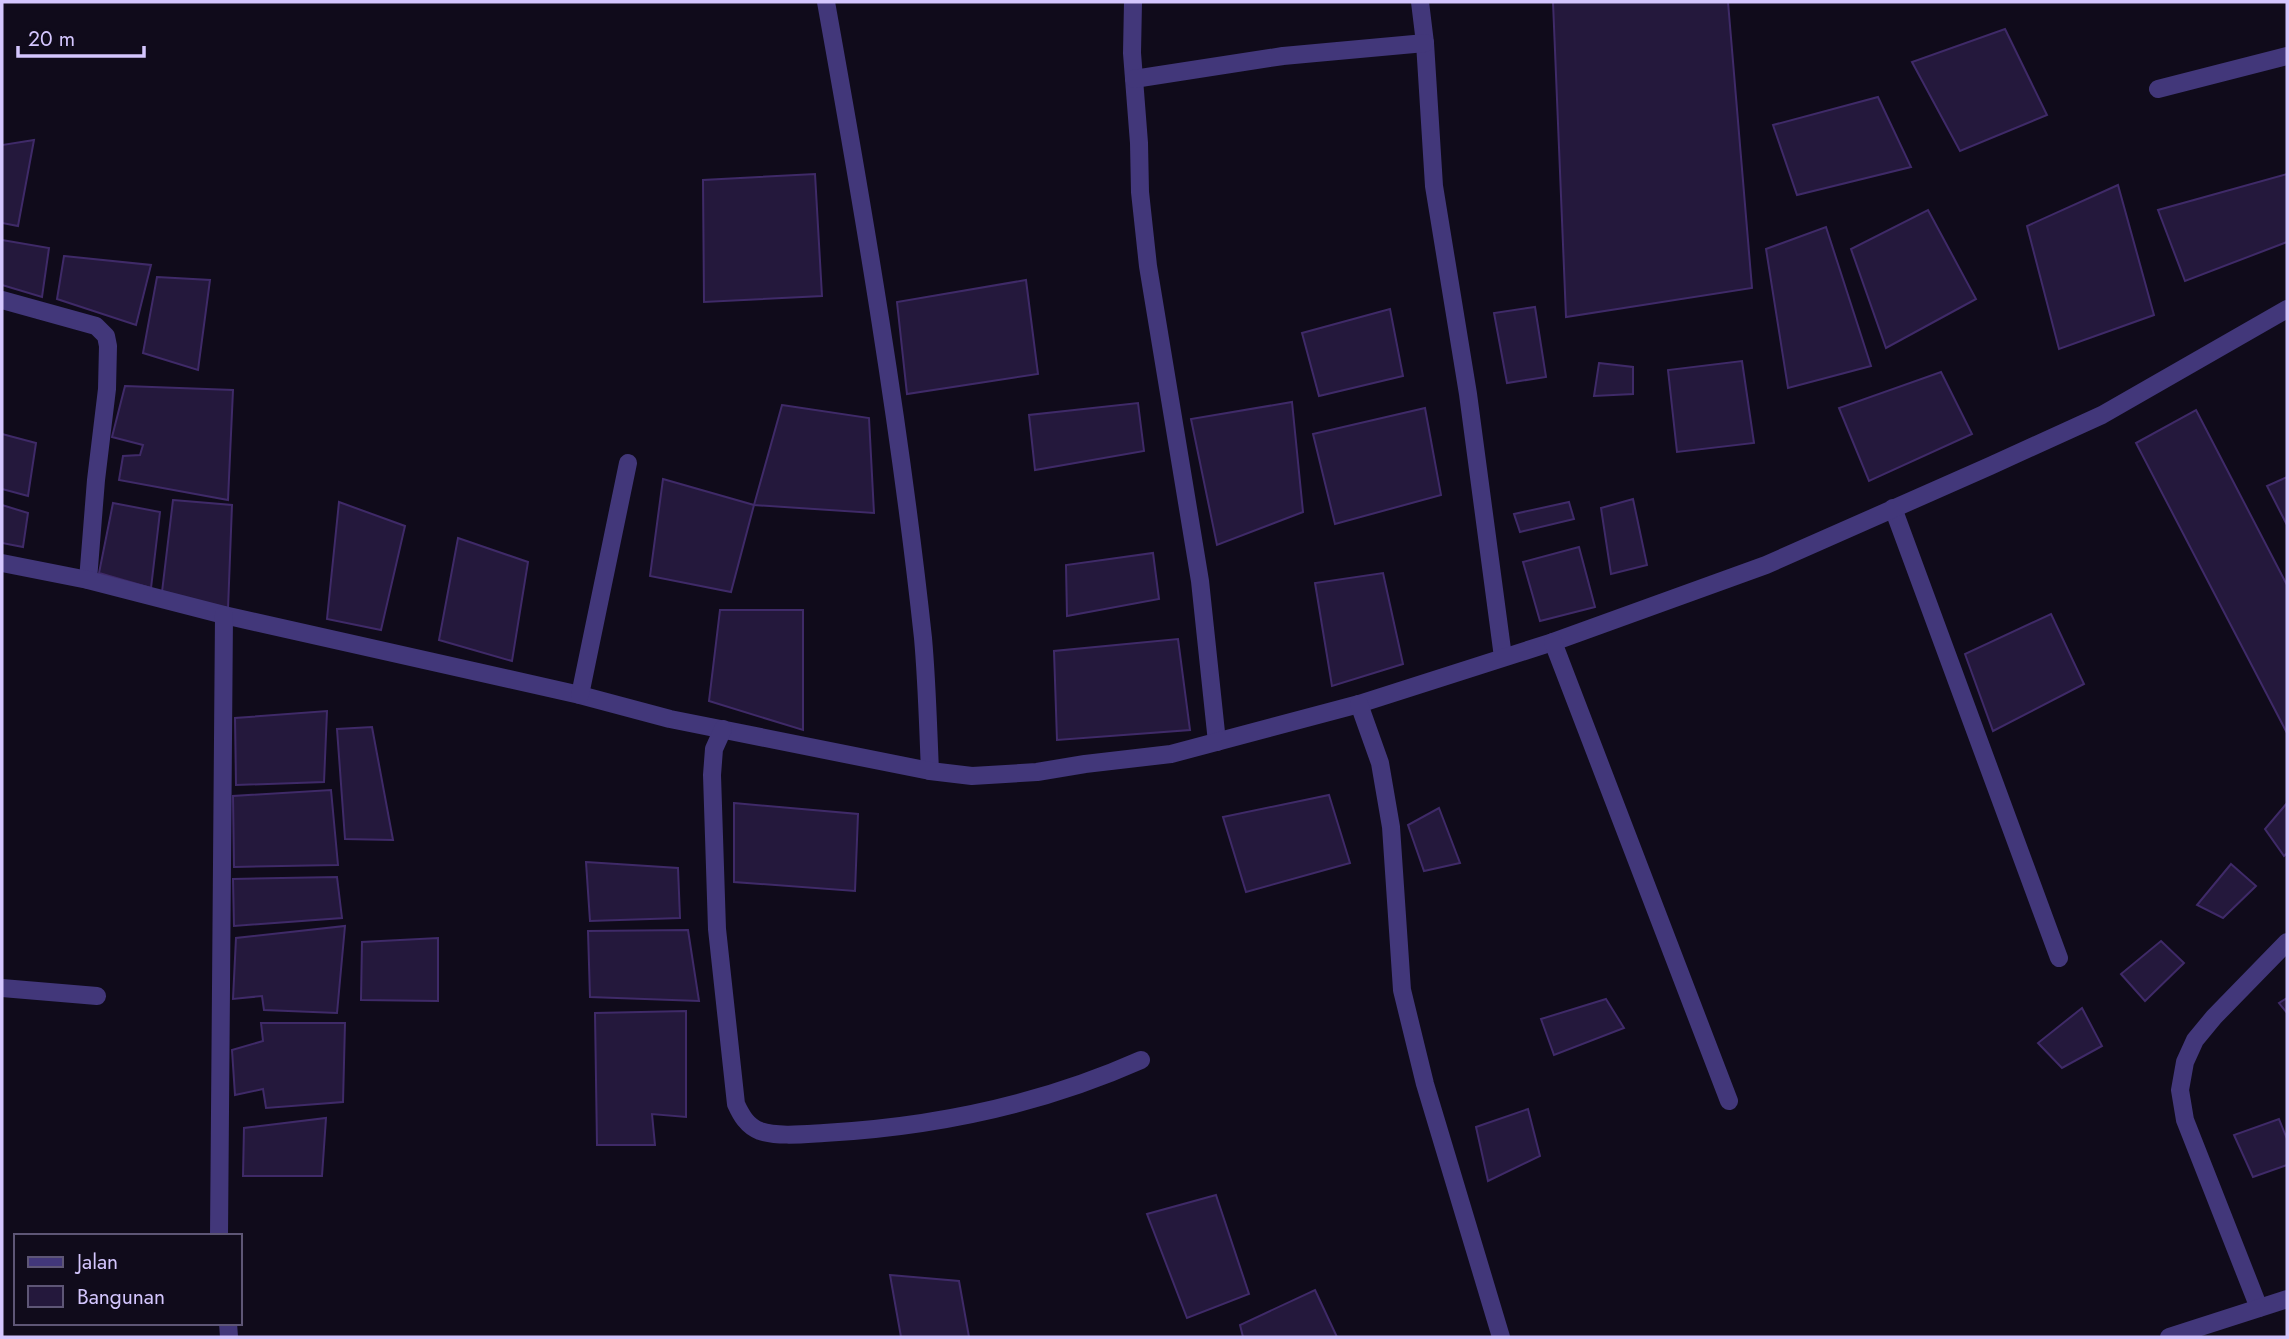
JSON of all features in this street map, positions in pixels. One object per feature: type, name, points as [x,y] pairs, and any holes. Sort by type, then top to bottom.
[{"type":"street","points":[[826,2],[861,198],[894,416],[923,640],[930,771]]},
{"type":"street","points":[[1133,2],[1140,192],[1148,265],[1200,581],[1217,743]]},
{"type":"street","points":[[1420,2],[1434,186],[1468,394],[1503,657]]},
{"type":"street","points":[[1134,79],[1283,57],[1425,43]]},
{"type":"street","points":[[2158,89],[2287,56]]},
{"type":"street","points":[[2,299],[96,326],[106,336],[107,389],[88,580]]},
{"type":"street","points":[[2,563],[88,580],[224,615],[580,695],[670,719],[930,771],[972,776],[1037,772],[1171,754],[1359,704],[1553,642],[1766,565],[2102,415],[2287,309]]},
{"type":"street","points":[[580,695],[628,464]]},
{"type":"street","points":[[1893,509],[2059,958]]},
{"type":"street","points":[[219,1234],[224,615]]},
{"type":"street","points":[[1553,642],[1729,1101]]},
{"type":"street","points":[[1359,704],[1380,762],[1391,827],[1402,990],[1425,1084],[1501,1337]]},
{"type":"street","points":[[723,729],[714,749],[712,775],[717,929],[736,1104],[743,1119],[760,1131],[792,1134],[878,1130],[964,1115],[1013,1103],[1105,1076],[1141,1060]]},
{"type":"street","points":[[2259,1308],[2185,1120],[2180,1090],[2185,1062],[2195,1040],[2287,942]]},
{"type":"street","points":[[2,988],[97,996]]},
{"type":"street","points":[[2169,1337],[2287,1299]]},
{"type":"building","points":[[1553,2],[1728,2],[1752,288],[1566,317]]},
{"type":"building","points":[[2005,29],[2047,115],[1960,151],[1912,62]]},
{"type":"building","points":[[1878,97],[1911,167],[1797,195],[1773,125]]},
{"type":"building","points":[[34,140],[18,226],[2,223],[2,145]]},
{"type":"building","points":[[815,174],[822,296],[704,302],[703,180]]},
{"type":"building","points":[[2287,174],[2287,242],[2185,281],[2158,210]]},
{"type":"building","points":[[2118,185],[2154,315],[2059,349],[2027,226]]},
{"type":"building","points":[[1928,210],[1976,299],[1886,348],[1851,249]]},
{"type":"building","points":[[1826,227],[1871,366],[1788,388],[1766,249]]},
{"type":"building","points":[[2,240],[49,248],[42,297],[2,285]]},
{"type":"building","points":[[64,256],[151,265],[136,325],[57,299]]},
{"type":"building","points":[[157,277],[210,280],[198,370],[143,353]]},
{"type":"building","points":[[1026,280],[1038,374],[907,394],[897,302]]},
{"type":"building","points":[[1535,307],[1546,377],[1507,383],[1494,313]]},
{"type":"building","points":[[1390,309],[1403,376],[1319,396],[1302,333]]},
{"type":"building","points":[[1742,361],[1754,443],[1677,452],[1668,370]]},
{"type":"building","points":[[1599,363],[1633,367],[1633,394],[1594,396]]},
{"type":"building","points":[[1941,372],[1972,434],[1869,481],[1839,408]]},
{"type":"building","points":[[125,386],[233,390],[228,500],[119,480],[123,456],[140,455],[143,445],[112,437]]},
{"type":"building","points":[[1292,402],[1303,512],[1217,545],[1191,419]]},
{"type":"building","points":[[1138,403],[1144,451],[1035,470],[1029,415]]},
{"type":"building","points":[[782,405],[869,418],[874,513],[754,505]]},
{"type":"building","points":[[1425,408],[1441,495],[1335,524],[1313,434]]},
{"type":"building","points":[[2196,410],[2287,585],[2287,733],[2136,443]]},
{"type":"building","points":[[2,434],[36,443],[28,496],[2,489]]},
{"type":"building","points":[[2287,477],[2287,525],[2267,486]]},
{"type":"building","points":[[663,479],[754,505],[731,592],[650,576]]},
{"type":"building","points":[[1633,499],[1647,565],[1611,574],[1601,508]]},
{"type":"building","points":[[173,500],[232,505],[228,609],[162,592]]},
{"type":"building","points":[[339,502],[405,526],[381,630],[327,619]]},
{"type":"building","points":[[1569,502],[1574,519],[1520,532],[1514,514]]},
{"type":"building","points":[[113,503],[160,512],[151,588],[99,573]]},
{"type":"building","points":[[2,505],[28,513],[23,547],[2,543]]},
{"type":"building","points":[[458,538],[528,562],[512,661],[439,640]]},
{"type":"building","points":[[1579,547],[1595,607],[1540,621],[1523,562]]},
{"type":"building","points":[[1153,553],[1159,599],[1067,616],[1066,565]]},
{"type":"building","points":[[1383,573],[1403,664],[1332,686],[1315,583]]},
{"type":"building","points":[[720,610],[803,610],[803,730],[709,701]]},
{"type":"building","points":[[2051,614],[2084,684],[1993,731],[1965,654]]},
{"type":"building","points":[[1178,639],[1190,730],[1057,740],[1054,651]]},
{"type":"building","points":[[327,711],[324,782],[236,785],[235,718]]},
{"type":"building","points":[[372,727],[393,840],[345,839],[337,729]]},
{"type":"building","points":[[331,790],[338,865],[234,867],[233,796]]},
{"type":"building","points":[[1329,795],[1350,863],[1246,892],[1223,817]]},
{"type":"building","points":[[734,803],[858,814],[855,891],[734,882]]},
{"type":"building","points":[[2287,803],[2287,853],[2284,856],[2265,829]]},
{"type":"building","points":[[1439,808],[1460,863],[1424,871],[1408,825]]},
{"type":"building","points":[[586,862],[678,868],[680,918],[590,921]]},
{"type":"building","points":[[2231,864],[2256,886],[2223,918],[2197,905]]},
{"type":"building","points":[[337,877],[342,918],[234,926],[233,879]]},
{"type":"building","points":[[345,926],[337,1013],[264,1010],[262,996],[233,999],[236,938]]},
{"type":"building","points":[[688,930],[699,1001],[590,997],[588,931]]},
{"type":"building","points":[[438,938],[438,1001],[361,1000],[362,942]]},
{"type":"building","points":[[2161,941],[2184,963],[2145,1001],[2121,974]]},
{"type":"building","points":[[2287,998],[2287,1013],[2279,1003]]},
{"type":"building","points":[[1606,999],[1624,1028],[1554,1055],[1541,1019]]},
{"type":"building","points":[[2082,1008],[2102,1046],[2062,1068],[2038,1043]]},
{"type":"building","points":[[686,1011],[686,1117],[652,1114],[655,1145],[597,1145],[595,1013]]},
{"type":"building","points":[[261,1023],[345,1023],[343,1102],[266,1108],[263,1089],[235,1095],[232,1050],[263,1041]]},
{"type":"building","points":[[1528,1109],[1540,1156],[1488,1181],[1476,1127]]},
{"type":"building","points":[[326,1118],[322,1176],[243,1176],[244,1128]]},
{"type":"building","points":[[2279,1119],[2287,1139],[2287,1165],[2253,1177],[2234,1135]]},
{"type":"building","points":[[1216,1195],[1249,1294],[1187,1318],[1147,1214]]},
{"type":"building","points":[[890,1275],[959,1281],[969,1337],[901,1337]]},
{"type":"building","points":[[1315,1290],[1337,1337],[1243,1337],[1240,1325]]}]
